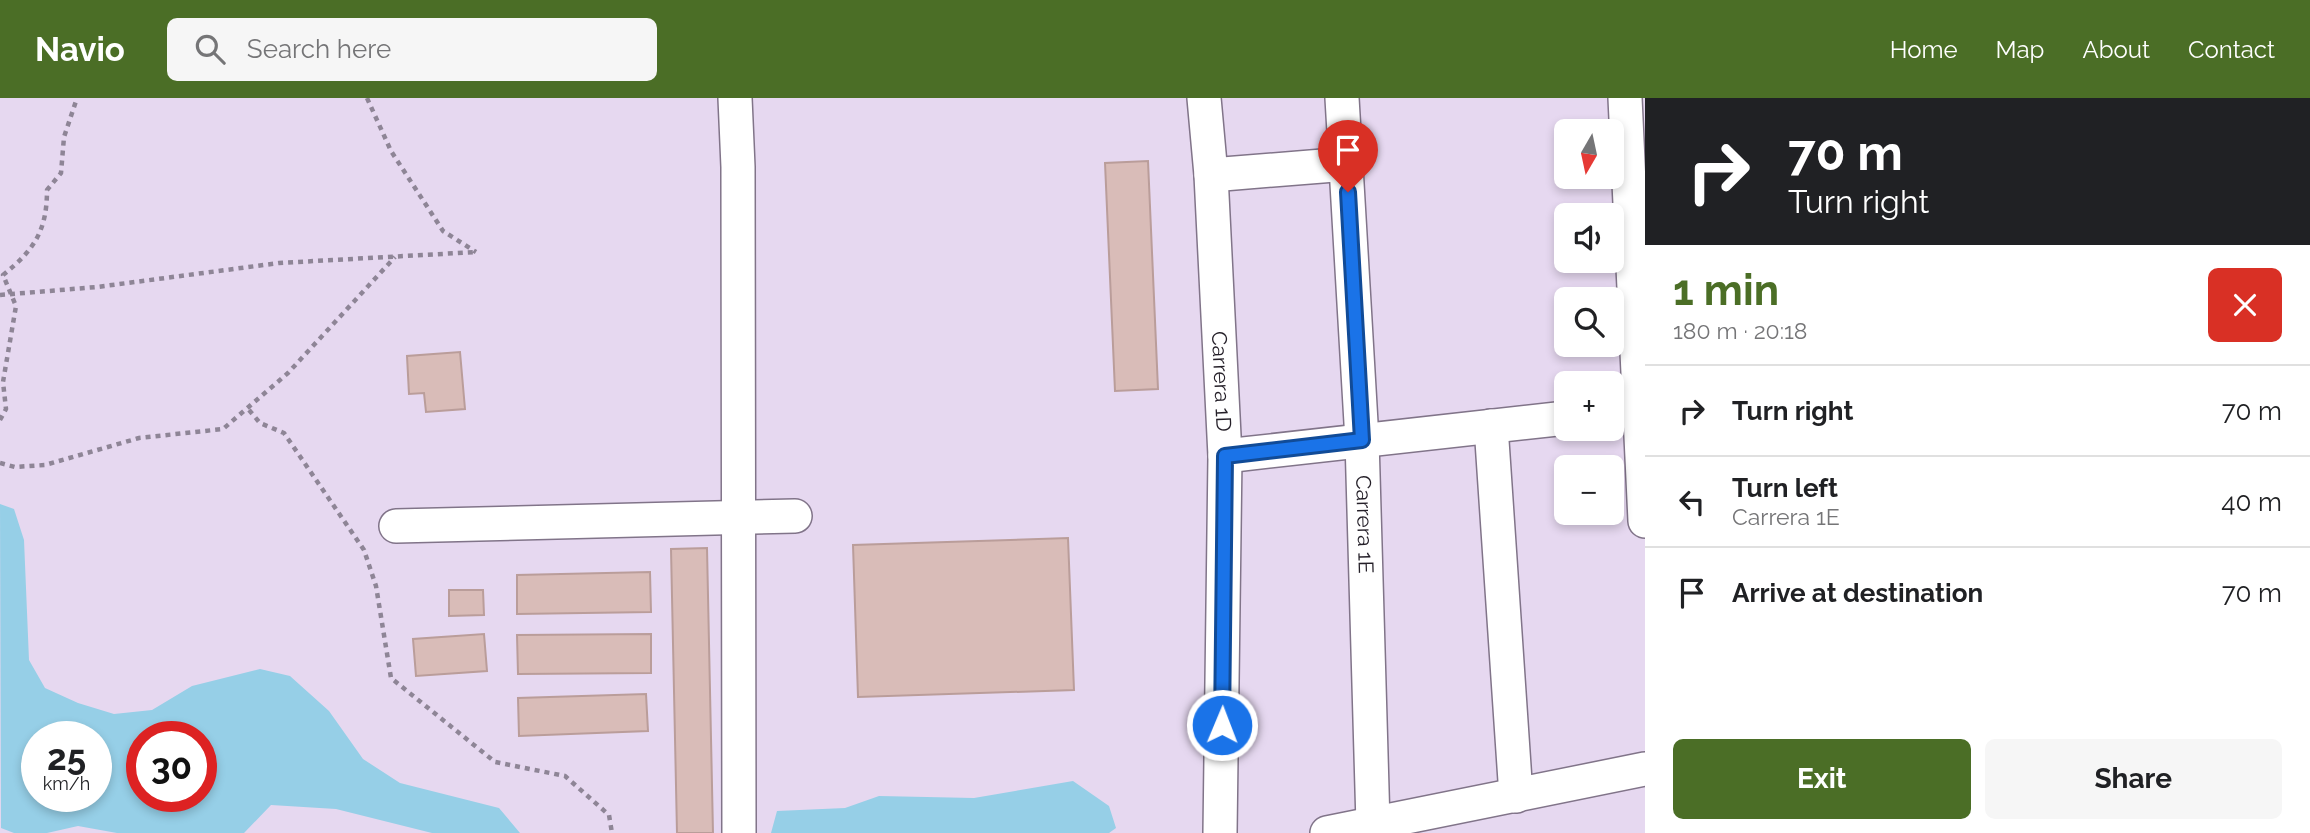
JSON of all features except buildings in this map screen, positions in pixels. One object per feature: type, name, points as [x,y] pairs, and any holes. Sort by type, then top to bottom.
[{"type":"street","points":[[735,98],[739,833]]},
{"type":"street","name":"Carrera 1D","points":[[1204,98],[1211,175],[1225,456],[1220,833]]},
{"type":"street","name":"Carrera 1E","points":[[1342,98],[1362,440],[1373,824]]},
{"type":"street","points":[[1632,111],[1632,410],[1645,521]]},
{"type":"street","points":[[1211,175],[1347,164]]},
{"type":"street","points":[[1225,456],[1554,419]]},
{"type":"street","points":[[1491,426],[1516,796]]},
{"type":"street","points":[[396,526],[794,516]]},
{"type":"street","points":[[1327,833],[1645,769]]},
{"type":"path","points":[[0,420],[6,409],[3,382],[16,306],[3,275],[25,257],[39,235],[47,213],[47,190],[61,173],[64,137],[77,98]]},
{"type":"path","points":[[0,295],[97,287],[279,263],[477,252],[443,231],[391,151],[366,98]]},
{"type":"path","points":[[0,463],[15,467],[45,465],[139,438],[223,429],[249,410],[336,324],[396,256]]},
{"type":"path","points":[[249,410],[260,423],[284,433],[364,550],[376,586],[391,678],[495,762],[565,775],[609,815],[612,833]]},
{"type":"water","points":[[0,504],[14,509],[24,540],[29,660],[45,688],[78,703],[114,714],[152,710],[192,686],[260,669],[290,676],[329,711],[363,759],[400,783],[499,808],[520,833],[432,833],[336,809],[271,805],[244,833],[117,833],[78,826],[47,833],[14,833],[1,828]]},
{"type":"water","points":[[1073,781],[1109,806],[1116,828],[1109,833],[771,833],[777,811],[845,808],[879,796],[974,798]]},
{"type":"route","points":[[1222,725],[1225,456],[1362,440],[1348,192]]}]
